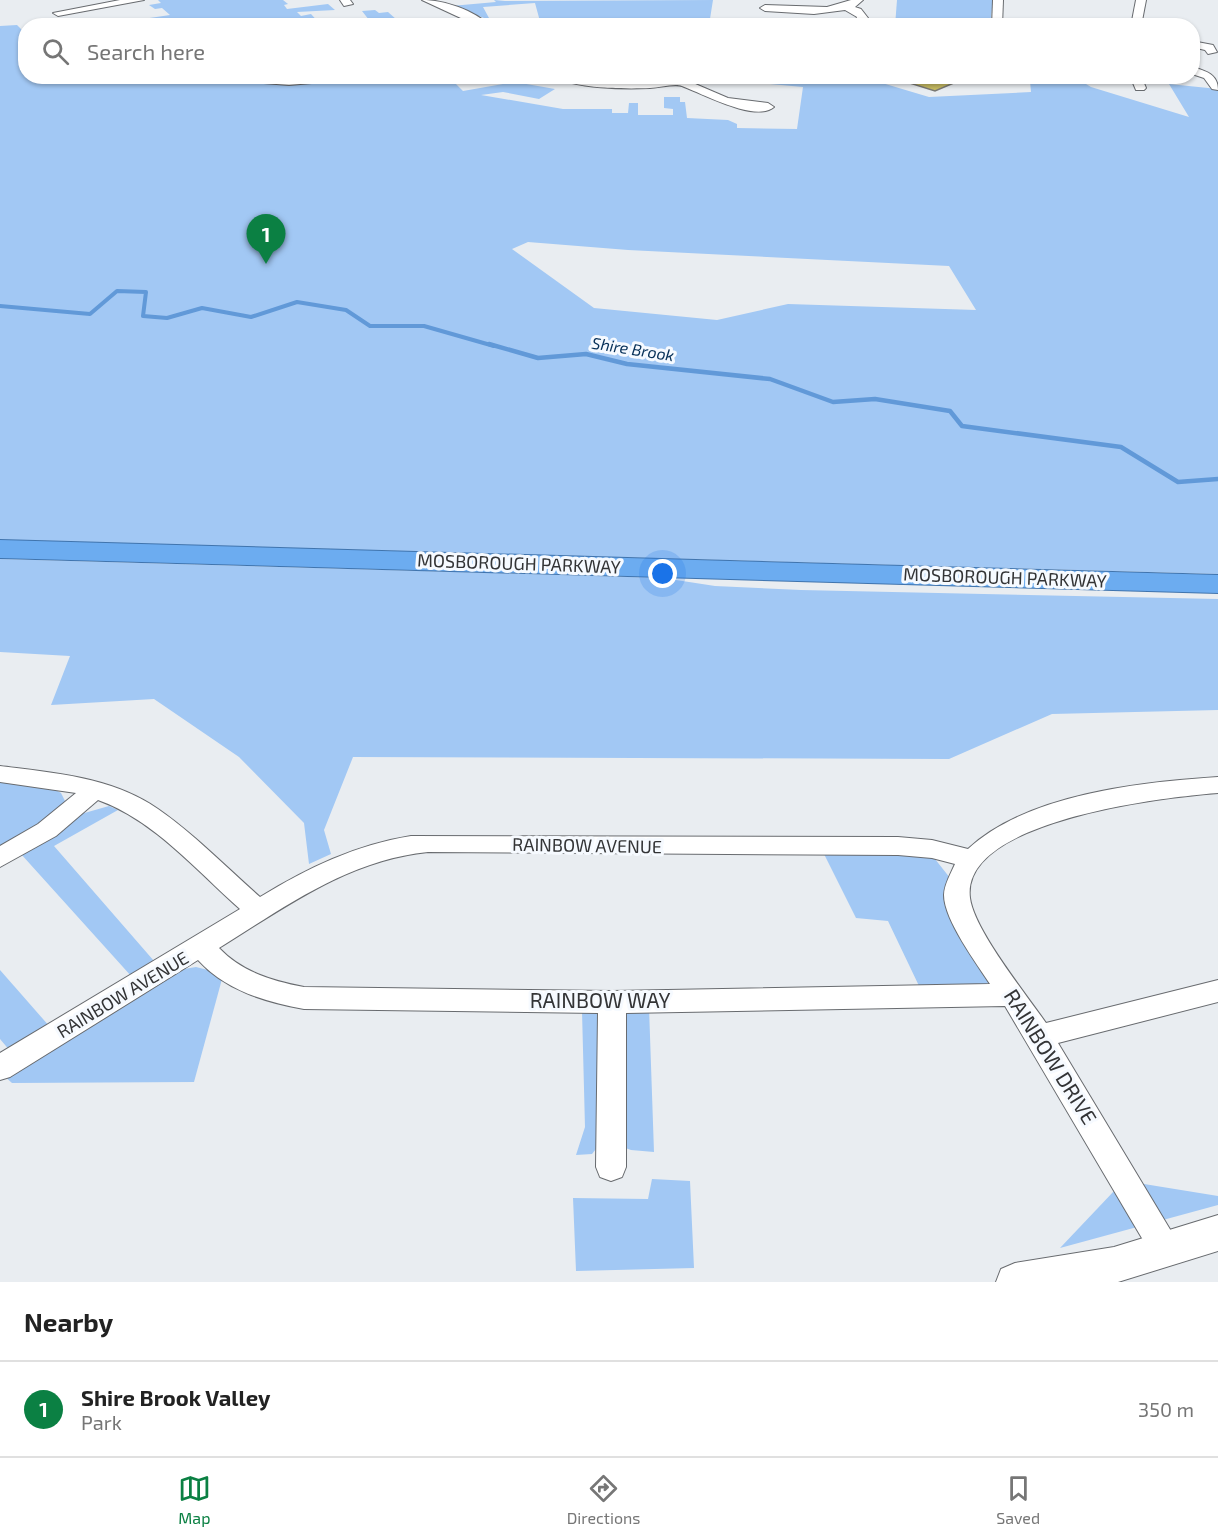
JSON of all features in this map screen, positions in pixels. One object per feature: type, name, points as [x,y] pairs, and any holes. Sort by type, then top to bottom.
[{"type":"highway","name":"MOSBOROUGH PARKWAY","points":[[0,549],[1218,584]]},
{"type":"street","points":[[62,18],[55,10],[139,0]]},
{"type":"street","points":[[427,0],[472,18]]},
{"type":"street","points":[[765,9],[818,10],[846,7],[858,0]]},
{"type":"street","points":[[997,18],[998,0]]},
{"type":"street","points":[[1138,18],[1141,0]]},
{"type":"street","points":[[846,7],[861,14],[863,18]]},
{"type":"street","points":[[446,18],[467,15]]},
{"type":"street","points":[[1200,46],[1212,48],[1212,52]]},
{"type":"street","points":[[1202,70],[1211,78],[1216,87]]},
{"type":"street","points":[[589,84],[599,89],[664,84]]},
{"type":"street","points":[[687,84],[703,95],[736,111],[753,107],[768,107]]},
{"type":"street","points":[[1138,84],[1140,88]]},
{"type":"street","points":[[0,774],[44,778],[96,789],[150,815],[259,911]]},
{"type":"street","points":[[969,858],[995,837],[1045,817],[1139,793],[1218,785]]},
{"type":"street","points":[[0,858],[47,830],[96,789]]},
{"type":"street","name":"RAINBOW AVENUE","points":[[0,1068],[329,869],[362,855],[405,845],[898,846],[932,849],[969,858]]},
{"type":"street","name":"RAINBOW DRIVE","points":[[969,858],[958,884],[959,908],[1039,1036],[1167,1251]]},
{"type":"street","name":"RAINBOW WAY","points":[[202,947],[212,958],[259,988],[304,998],[612,1002],[1012,995]]},
{"type":"street","points":[[1039,1036],[1218,991]]},
{"type":"street","points":[[611,1167],[612,1002]]},
{"type":"street","points":[[1015,1282],[1114,1265],[1167,1251],[1218,1233]]},
{"type":"shaded area","points":[[158,0],[283,0],[288,4],[284,5],[287,9],[328,4],[335,10],[297,12],[301,16],[311,14],[315,18],[150,18],[170,15],[162,8],[155,9],[149,5],[161,3]]},
{"type":"shaded area","points":[[494,0],[713,0],[710,18],[539,18],[535,3],[483,7],[489,18],[484,18],[451,6],[496,2]]},
{"type":"shaded area","points":[[897,0],[993,0],[991,18],[896,18]]},
{"type":"shaded area","points":[[362,11],[388,12],[395,18],[368,18]]},
{"type":"shaded area","points":[[0,26],[18,26],[18,84],[456,84],[463,91],[503,84],[526,84],[555,89],[539,99],[503,92],[481,95],[563,109],[612,109],[612,113],[628,113],[629,103],[638,103],[638,115],[673,115],[673,109],[664,108],[664,97],[680,97],[680,102],[685,102],[687,118],[728,120],[737,124],[737,128],[797,129],[803,87],[770,84],[885,84],[929,97],[1031,92],[1030,84],[1086,84],[1189,117],[1169,84],[1218,89],[1218,574],[0,540]],"holes":[[[528,242],[628,250],[949,266],[976,310],[788,304],[717,320],[594,308],[512,249]]]},
{"type":"shaded area","points":[[0,559],[663,578],[715,586],[801,590],[1218,599],[1218,710],[1052,714],[949,759],[353,757],[324,830],[331,854],[309,864],[304,823],[239,757],[154,699],[51,705],[70,656],[0,652]]},
{"type":"shaded area","points":[[0,780],[54,789],[61,793],[65,801],[61,808],[0,851]]},
{"type":"shaded area","points":[[109,806],[118,810],[54,846],[154,961],[132,977],[21,854],[81,814]]},
{"type":"shaded area","points":[[823,852],[924,855],[935,859],[950,878],[989,982],[980,988],[920,988],[888,921],[856,918]]},
{"type":"shaded area","points":[[196,967],[212,971],[222,979],[194,1082],[12,1083],[3,1075],[184,969]]},
{"type":"shaded area","points":[[0,970],[50,1027],[11,1052],[0,1039]]},
{"type":"shaded area","points":[[649,1007],[654,1152],[631,1150],[603,1140],[592,1154],[576,1155],[585,1127],[582,1011]]},
{"type":"shaded area","points":[[652,1179],[690,1181],[694,1268],[576,1271],[573,1198],[648,1199]]},
{"type":"shaded area","points":[[1127,1184],[1144,1184],[1218,1196],[1218,1205],[1060,1248],[1115,1190]]},
{"type":"building","points":[[913,84],[952,84],[935,91]]},
{"type":"waterway","name":"Shire Brook","points":[[0,306],[90,314],[117,291],[146,292],[143,316],[167,318],[202,308],[251,317],[297,302],[346,310],[370,326],[424,326],[494,346]]},
{"type":"waterway","name":"Shire Brook","points":[[489,344],[538,358],[586,354],[627,364],[770,379],[833,402],[875,399],[950,411],[962,426],[1121,447],[1178,482],[1218,479]]},
{"type":"place","name":"Shire Brook Valley","points":[[266,264]]}]
